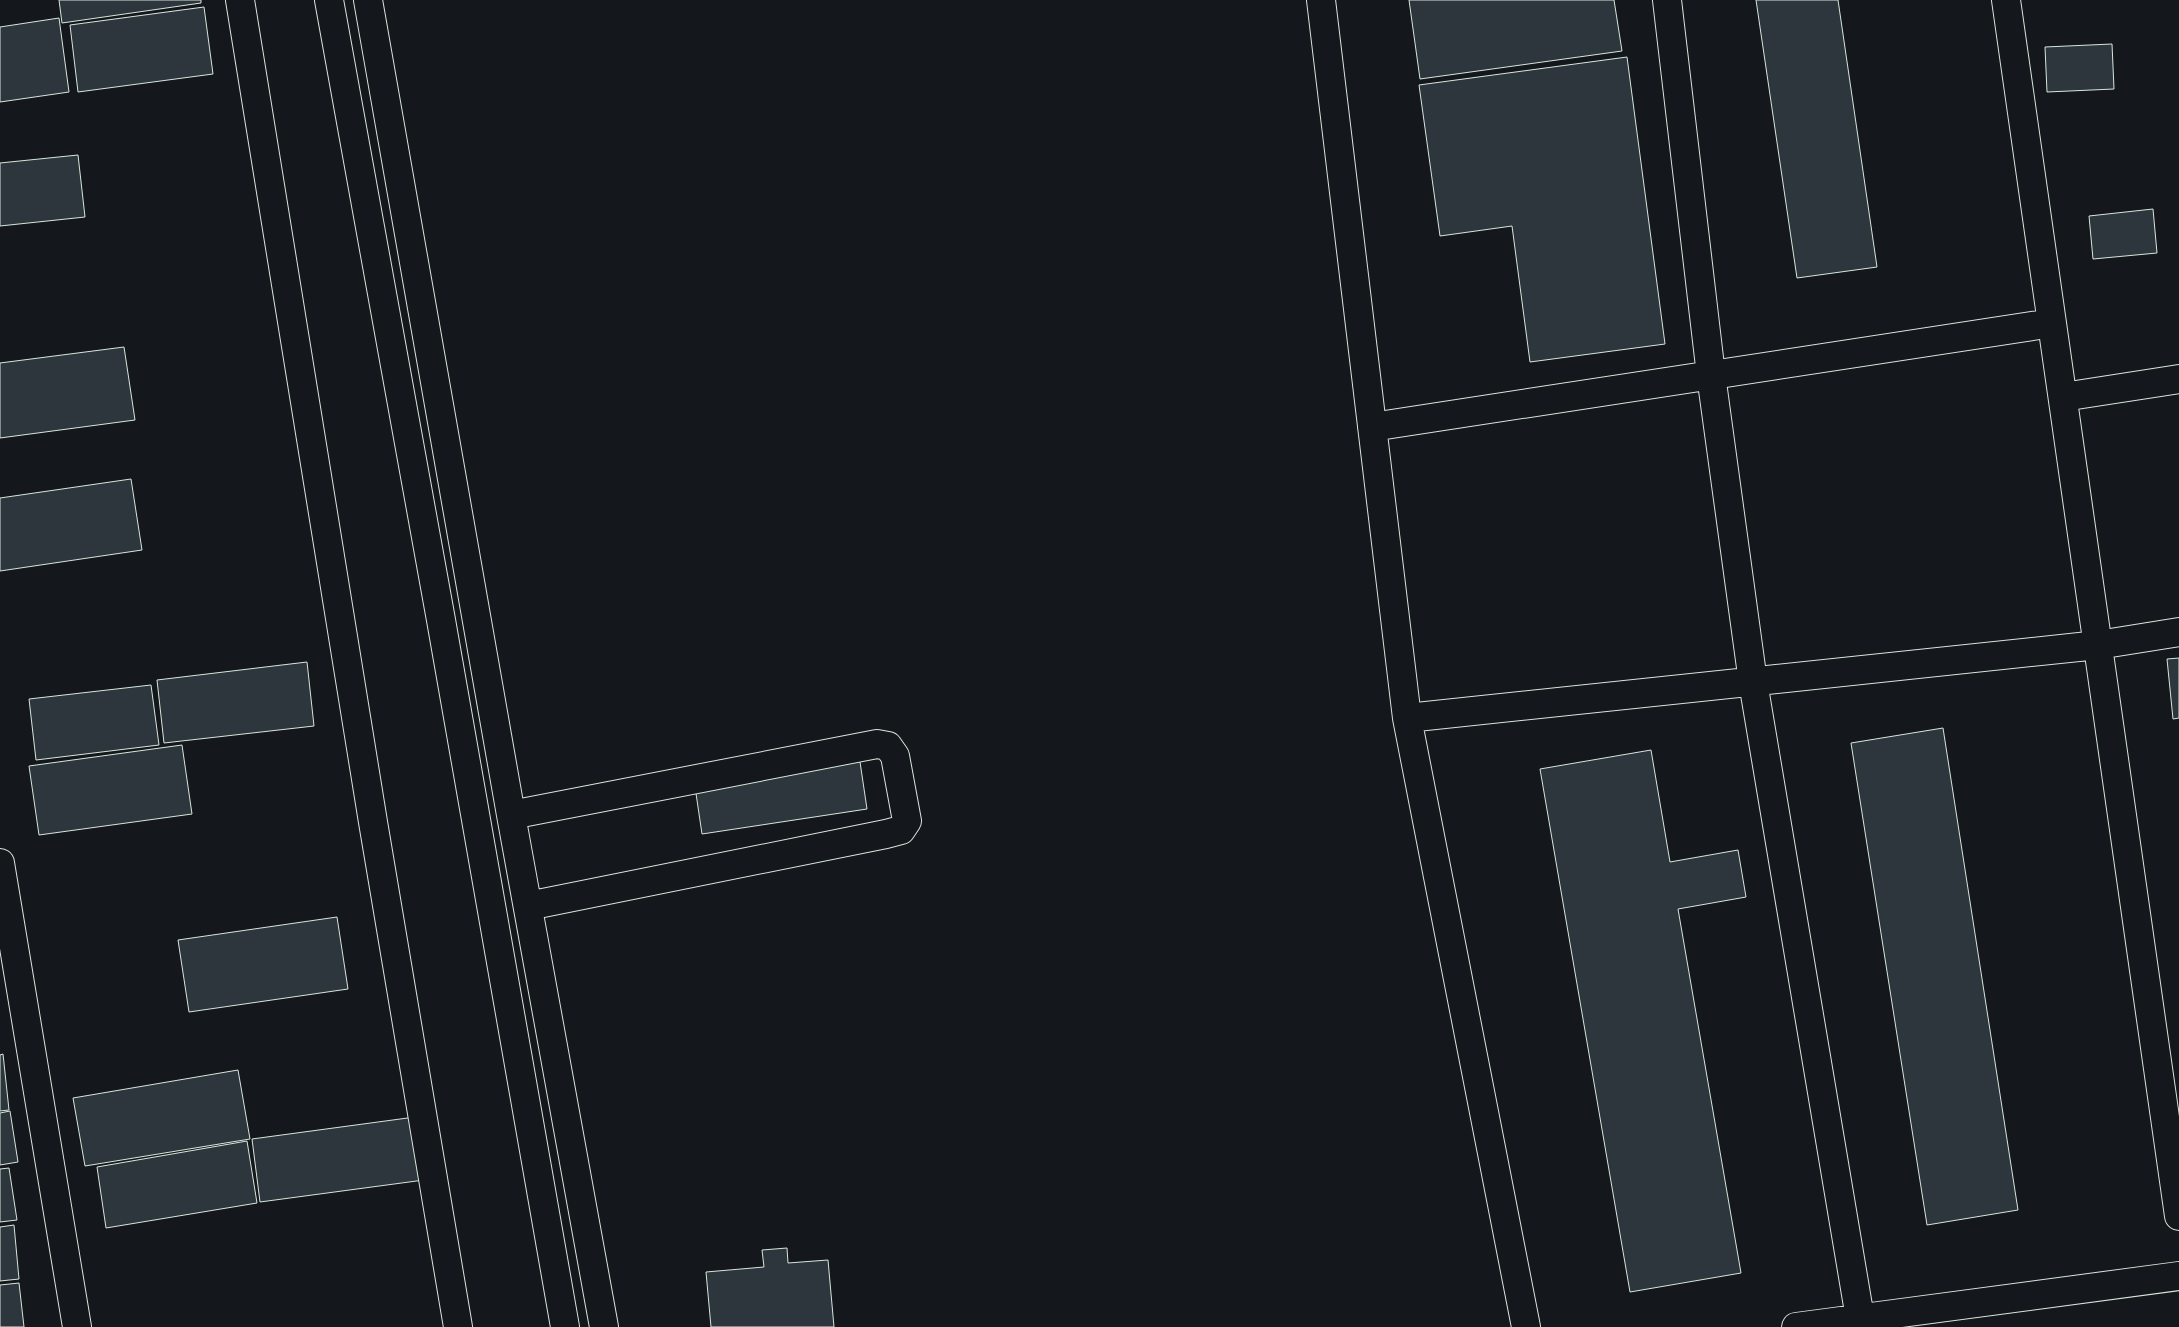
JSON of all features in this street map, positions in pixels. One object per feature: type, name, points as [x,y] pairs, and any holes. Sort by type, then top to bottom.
[{"type":"street","points":[[240,0],[458,1327]]},
{"type":"street","points":[[329,0],[441,620],[565,1327]]},
{"type":"street","points":[[368,0],[511,815],[604,1327]]},
{"type":"street","points":[[1320,0],[1407,718],[1526,1327]]},
{"type":"street","points":[[1667,0],[1711,375],[1753,682],[1860,1318]]},
{"type":"street","points":[[2006,0],[2098,645],[2175,1162],[2179,1216]]},
{"type":"street","points":[[1372,427],[2052,323]]},
{"type":"street","points":[[2063,397],[2179,379]]},
{"type":"street","points":[[1407,718],[2098,645],[2179,632]]},
{"type":"street","points":[[511,815],[877,744],[888,746],[895,756],[907,821],[901,830],[528,906]]},
{"type":"street","points":[[0,863],[77,1327]]},
{"type":"street","points":[[1796,1327],[2179,1276]]},
{"type":"building","points":[[59,0],[201,0],[201,3],[62,23]]},
{"type":"building","points":[[1409,0],[1614,0],[1622,51],[1420,79]]},
{"type":"building","points":[[1756,0],[1838,0],[1877,267],[1797,278]]},
{"type":"building","points":[[204,7],[213,74],[78,92],[70,25]]},
{"type":"building","points":[[59,18],[69,92],[0,102],[0,27]]},
{"type":"building","points":[[2112,44],[2114,89],[2047,92],[2045,47]]},
{"type":"building","points":[[1627,57],[1665,344],[1530,362],[1512,226],[1440,236],[1419,85]]},
{"type":"building","points":[[78,155],[85,217],[0,226],[0,163]]},
{"type":"building","points":[[2153,209],[2157,253],[2093,259],[2089,216]]},
{"type":"building","points":[[124,347],[135,420],[0,438],[0,363]]},
{"type":"building","points":[[131,479],[142,550],[0,571],[0,498]]},
{"type":"building","points":[[2179,658],[2179,718],[2173,719],[2167,659]]},
{"type":"building","points":[[307,662],[314,726],[164,743],[157,680]]},
{"type":"building","points":[[151,685],[159,745],[36,760],[29,699]]},
{"type":"building","points":[[1943,728],[2018,1210],[1927,1225],[1851,743]]},
{"type":"building","points":[[182,745],[192,814],[39,835],[29,766]]},
{"type":"building","points":[[1651,750],[1670,862],[1738,850],[1746,897],[1678,909],[1741,1273],[1630,1292],[1540,769]]},
{"type":"building","points":[[859,755],[867,809],[702,834],[694,780]]},
{"type":"building","points":[[337,917],[348,989],[189,1012],[178,940]]},
{"type":"building","points":[[3,1054],[9,1110],[0,1111],[0,1055]]},
{"type":"building","points":[[238,1070],[250,1139],[85,1166],[73,1098]]},
{"type":"building","points":[[10,1111],[18,1162],[0,1165],[0,1113]]},
{"type":"building","points":[[415,1117],[424,1180],[260,1202],[252,1139]]},
{"type":"building","points":[[247,1141],[257,1203],[106,1228],[97,1167]]},
{"type":"building","points":[[9,1168],[17,1220],[0,1222],[0,1169]]},
{"type":"building","points":[[14,1225],[19,1279],[0,1281],[0,1227]]},
{"type":"building","points":[[787,1248],[788,1263],[828,1260],[834,1327],[711,1327],[706,1272],[764,1267],[762,1250]]},
{"type":"building","points":[[19,1283],[24,1327],[0,1327],[0,1285]]}]
